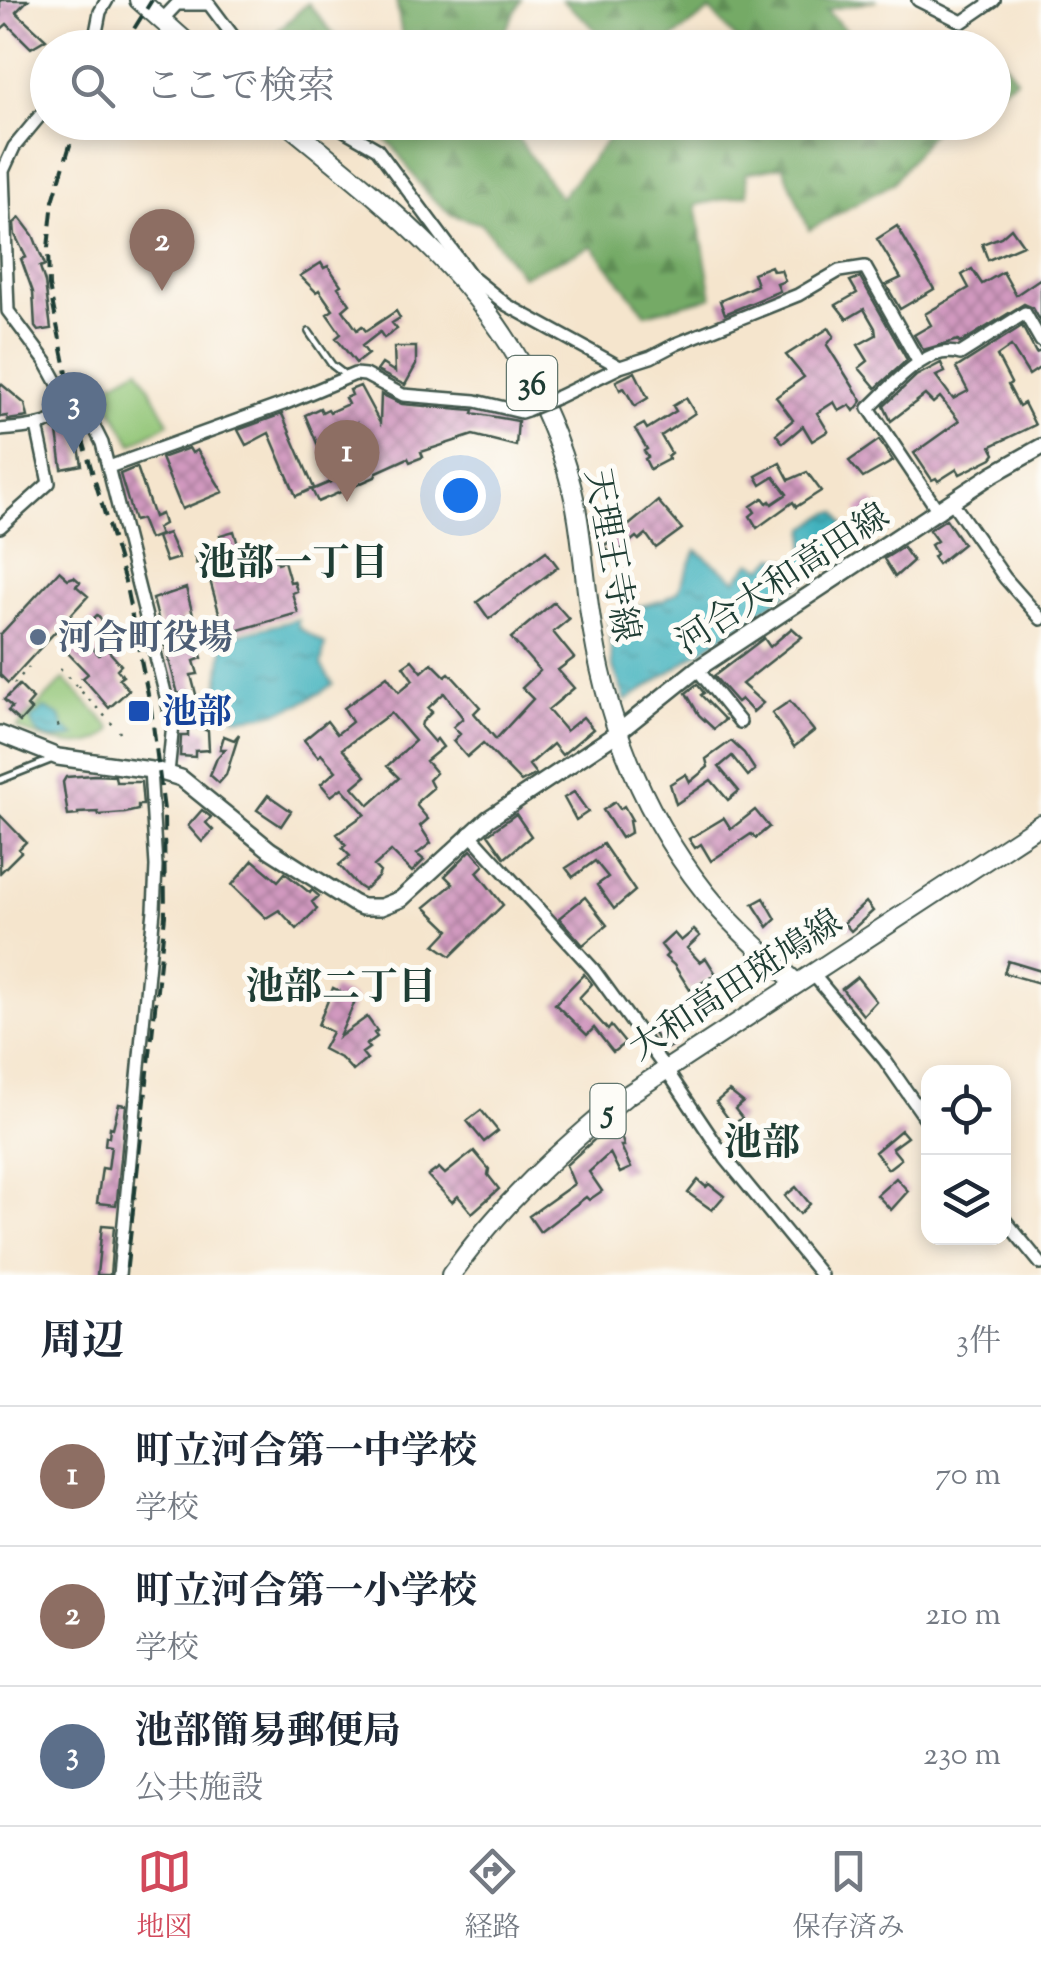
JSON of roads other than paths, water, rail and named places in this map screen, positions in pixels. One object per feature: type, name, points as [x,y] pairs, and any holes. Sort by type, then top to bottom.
[{"type":"main road","points":[[139,0],[173,30]]},
{"type":"main road","name":"天理王寺線","points":[[307,140],[412,228],[455,270],[510,344],[532,384],[570,480],[592,629],[616,734],[642,794],[680,859],[734,924],[804,978]]},
{"type":"main road","name":"河合大和高田線","points":[[0,734],[58,756],[168,773],[191,784],[270,850],[362,907],[381,907],[400,899],[469,833],[616,734],[697,669],[993,474],[1041,447]]},
{"type":"main road","name":"大和高田斑鳩線","points":[[451,1275],[497,1216],[579,1134],[665,1068],[1041,824]]},
{"type":"street","points":[[96,30],[107,0]]},
{"type":"street","points":[[918,0],[962,22],[994,0]]},
{"type":"street","points":[[162,21],[177,4],[209,4],[228,30]]},
{"type":"street","points":[[30,128],[14,147],[3,170],[8,311],[46,362],[62,393],[84,407],[102,443],[173,724],[168,773]]},
{"type":"street","points":[[363,140],[377,148],[472,276],[532,320],[620,368]]},
{"type":"street","points":[[109,467],[286,403],[346,376],[366,375],[403,394],[476,401],[521,412],[798,295],[840,271],[864,267],[919,363]]},
{"type":"street","points":[[1041,341],[1025,312],[960,354],[949,351],[919,363],[869,408],[945,507],[1041,620]]},
{"type":"street","points":[[0,430],[37,426],[65,415],[72,402]]},
{"type":"street","points":[[0,528],[49,484],[37,426]]},
{"type":"street","points":[[697,669],[740,722]]},
{"type":"street","points":[[118,1275],[154,910],[156,866],[150,770]]},
{"type":"street","points":[[469,833],[593,970],[726,1159],[821,1275]]},
{"type":"street","points":[[804,978],[884,1059],[921,1112]]},
{"type":"street","points":[[1011,1228],[1041,1264]]},
{"type":"lane","points":[[309,332],[332,365],[346,376]]},
{"type":"lane","points":[[0,780],[58,756]]},
{"type":"water","points":[[837,512],[856,548],[626,701],[612,665],[608,615],[664,600],[678,591],[696,550],[736,580],[751,562],[763,568],[775,557],[793,562],[804,555],[806,528]]},
{"type":"water","points":[[298,619],[298,627],[325,644],[321,665],[333,684],[274,713],[235,718],[234,714],[215,716],[224,638]]},
{"type":"water","points":[[45,708],[60,716],[64,728],[76,736],[54,739],[37,732],[31,719]]},
{"type":"railway","points":[[133,30],[152,0]]},
{"type":"railway","points":[[72,140],[53,201],[49,286],[76,417],[125,582],[151,709],[164,810],[165,916],[126,1275]]},
{"type":"place","name":"町立河合第一小学校","points":[[162,291]]},
{"type":"place","name":"池部簡易郵便局","points":[[74,454]]},
{"type":"place","name":"町立河合第一中学校","points":[[347,502]]},
{"type":"place","name":"河合町役場","points":[[38,637]]},
{"type":"place","name":"池部","points":[[139,711]]},
{"type":"district","name":"池部一丁目","points":[[293,562]]},
{"type":"district","name":"池部二丁目","points":[[341,986]]},
{"type":"district","name":"池部","points":[[762,1142]]}]
